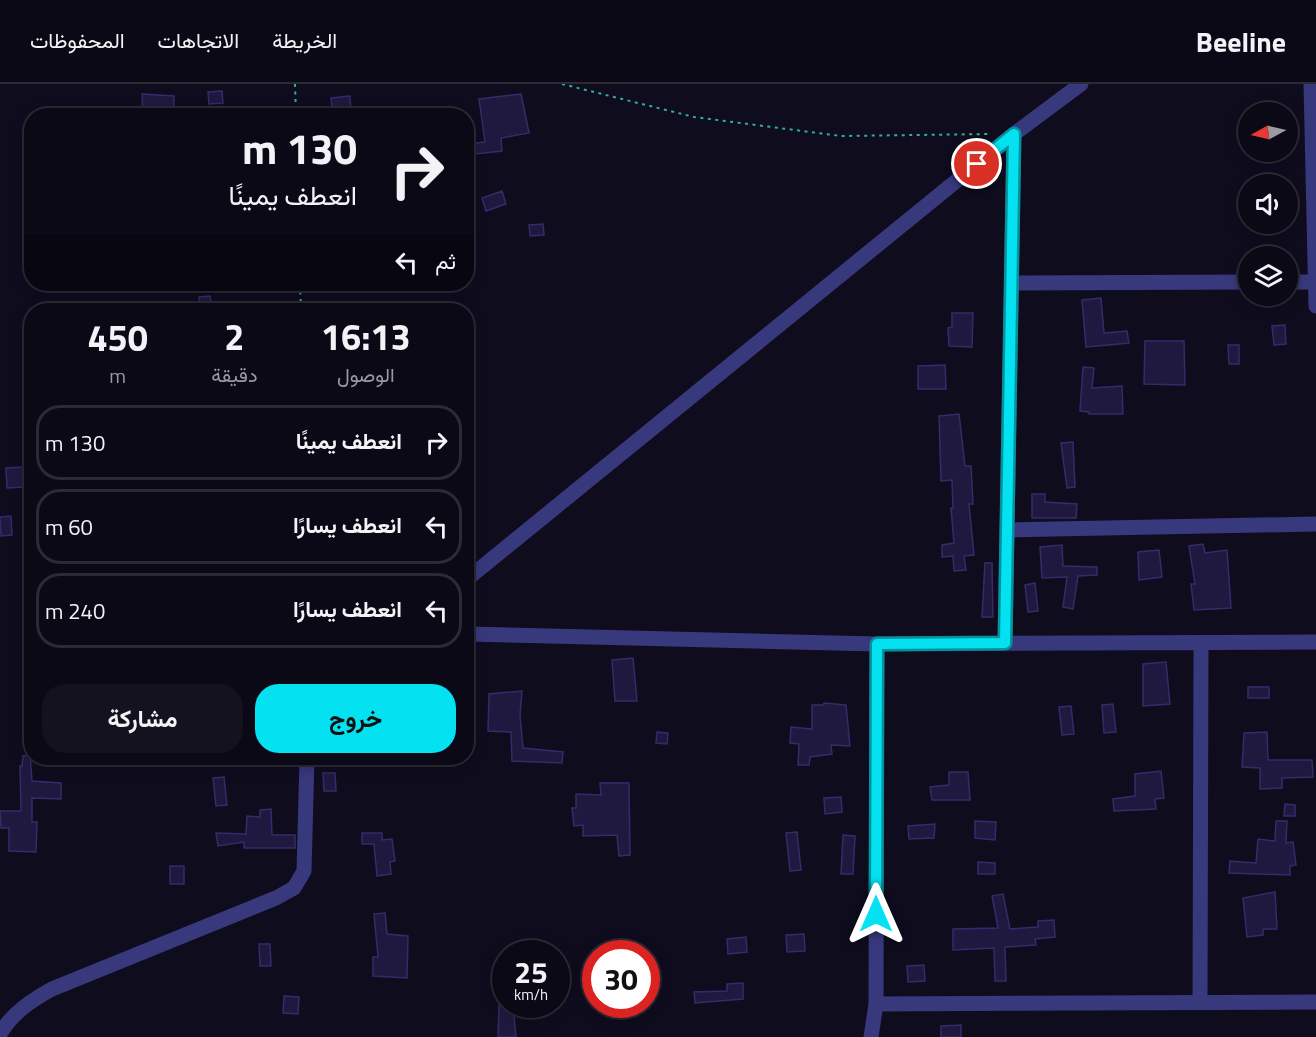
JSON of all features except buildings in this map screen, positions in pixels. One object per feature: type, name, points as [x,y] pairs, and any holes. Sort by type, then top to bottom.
[{"type":"street","points":[[474,573],[1014,134],[1082,84]]},
{"type":"street","points":[[1313,90],[1316,306]]},
{"type":"street","points":[[1005,643],[1014,134]]},
{"type":"street","points":[[1011,283],[1238,282]]},
{"type":"street","points":[[1298,282],[1316,282]]},
{"type":"street","points":[[1007,530],[1316,524]]},
{"type":"street","points":[[474,634],[877,644],[1316,642]]},
{"type":"street","points":[[1200,1002],[1201,643]]},
{"type":"street","points":[[871,1037],[876,1004],[877,644]]},
{"type":"street","points":[[0,1034],[16,1012],[33,999],[52,989],[276,898],[294,888],[304,871],[307,765]]},
{"type":"street","points":[[876,1004],[1316,1002]]},
{"type":"path","points":[[295,84],[296,108]]},
{"type":"path","points":[[562,84],[694,117],[841,136],[1014,134]]},
{"type":"route","points":[[876,914],[877,644],[1005,643],[1014,134],[977,164]]}]
